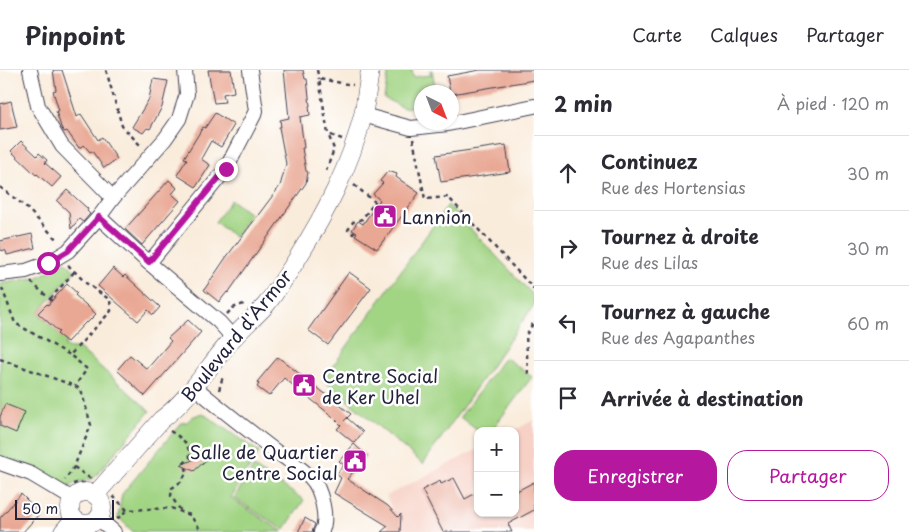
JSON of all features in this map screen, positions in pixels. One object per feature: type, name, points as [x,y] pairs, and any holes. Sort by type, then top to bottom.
[{"type":"main road","name":"Boulevard d'Armor","points":[[99,491],[161,420],[173,411],[195,387],[210,364],[265,305],[288,273],[312,235],[346,168],[363,115],[370,70]]},
{"type":"main road","points":[[99,491],[102,509],[98,518],[89,524],[68,525],[73,499],[81,493],[99,491]]},
{"type":"street","points":[[30,70],[38,106],[62,146],[113,198]]},
{"type":"street","points":[[0,274],[26,271],[48,263],[64,253],[99,217],[180,119],[187,94],[186,70]]},
{"type":"street","points":[[149,262],[226,169],[256,111],[250,70]]},
{"type":"street","points":[[363,115],[411,128],[448,124],[534,106]]},
{"type":"street","points":[[99,217],[219,322],[228,332],[231,340]]},
{"type":"street","points":[[195,387],[220,409],[312,478],[322,501],[325,514],[325,527],[321,532]]},
{"type":"street","points":[[0,463],[30,474],[73,499]]},
{"type":"street","points":[[98,518],[114,532]]},
{"type":"path","points":[[106,70],[122,126],[150,156]]},
{"type":"path","points":[[317,70],[328,134],[334,149],[325,172]]},
{"type":"path","points":[[319,79],[367,88]]},
{"type":"path","points":[[411,128],[425,199],[448,197],[534,289]]},
{"type":"path","points":[[328,134],[354,143]]},
{"type":"path","points":[[354,184],[374,202],[362,219],[353,222],[348,230],[353,234],[355,231]]},
{"type":"path","points":[[0,187],[26,207],[64,253],[74,271],[86,284],[110,300],[110,311],[70,355]]},
{"type":"path","points":[[26,271],[30,281],[51,300],[74,271]]},
{"type":"path","points":[[0,284],[15,324],[70,355],[87,369],[75,386]]},
{"type":"path","points":[[219,322],[233,308],[249,301]]},
{"type":"path","points":[[528,374],[526,335],[534,322]]},
{"type":"path","points":[[0,359],[75,386],[81,390],[91,425],[74,467],[99,491],[127,510],[171,508],[182,512],[190,516],[202,532]]},
{"type":"path","points":[[210,364],[223,374],[218,394],[212,401]]},
{"type":"path","points":[[170,431],[184,439],[189,446],[190,458],[184,463],[187,471],[182,481],[172,488],[171,496],[182,512]]},
{"type":"shaded area","points":[[534,420],[534,532],[403,532],[386,496],[474,451],[474,517],[519,517],[519,428]]},
{"type":"green space","points":[[389,70],[412,70],[413,77],[431,75],[430,70],[432,70],[435,85],[414,85],[414,106],[404,108],[384,98]]},
{"type":"green space","points":[[231,200],[250,214],[235,237],[215,222]]},
{"type":"green space","points":[[448,205],[534,296],[534,305],[423,464],[323,380]]},
{"type":"green space","points":[[66,262],[75,271],[38,313],[67,342],[64,346],[79,348],[150,411],[94,478],[66,486],[0,456],[0,284],[38,277]]},
{"type":"green space","points":[[505,357],[532,377],[494,427],[474,428],[460,417]]},
{"type":"green space","points":[[202,413],[259,452],[231,498],[283,532],[133,532],[118,517],[122,494],[181,423],[187,422],[192,417]]},
{"type":"green space","points":[[254,467],[304,500],[284,530],[234,498]]},
{"type":"building","points":[[53,70],[62,70],[77,117],[81,114],[98,140],[102,137],[117,159],[104,168],[92,151],[90,152],[84,145],[79,148],[67,131],[64,132],[61,127],[56,111],[59,111],[53,91],[56,90]]},
{"type":"building","points":[[208,70],[231,70],[234,92],[223,94],[225,102],[214,103]]},
{"type":"building","points":[[284,70],[303,70],[305,79],[307,79],[310,115],[300,117],[304,148],[302,148],[306,171],[308,172],[306,183],[228,293],[219,302],[204,290],[280,186],[286,164],[279,127],[281,127],[280,120],[289,118]]},
{"type":"building","points":[[480,70],[534,70],[534,80],[459,93],[459,85],[449,85],[447,76]]},
{"type":"building","points":[[153,79],[168,81],[162,107],[150,129],[147,128],[143,133],[132,127],[149,99]]},
{"type":"building","points":[[11,101],[17,127],[0,130],[0,104]]},
{"type":"building","points":[[215,113],[234,125],[221,147],[211,141],[201,159],[210,165],[196,187],[177,175],[187,159],[184,158],[203,127],[205,128]]},
{"type":"building","points":[[21,141],[37,156],[39,153],[47,160],[45,163],[61,177],[52,187],[36,175],[11,151]]},
{"type":"building","points":[[506,145],[510,172],[441,182],[436,155]]},
{"type":"building","name":"Lannion","points":[[388,171],[397,174],[396,177],[419,193],[377,249],[355,235],[357,233],[352,230],[358,221],[363,224],[380,200],[373,194],[383,183],[380,181]]},
{"type":"building","points":[[169,180],[177,188],[172,194],[180,201],[142,245],[125,229]]},
{"type":"building","points":[[67,190],[88,209],[87,211],[90,214],[83,222],[79,219],[71,229],[69,212],[57,201]]},
{"type":"building","points":[[32,234],[35,248],[7,255],[6,251],[0,250],[0,241]]},
{"type":"building","points":[[113,268],[123,277],[125,275],[160,307],[153,315],[148,310],[138,321],[98,286]]},
{"type":"building","points":[[349,272],[371,288],[328,345],[308,330]]},
{"type":"building","points":[[67,284],[77,293],[75,295],[96,314],[67,342],[38,313]]},
{"type":"building","points":[[188,320],[201,332],[145,396],[117,370],[130,355],[147,369],[171,341],[168,338]]},
{"type":"building","name":"Centre Social de Ker Uhel","points":[[278,357],[351,414],[347,418],[363,432],[354,443],[337,429],[341,425],[332,416],[284,378],[269,396],[257,387],[259,384],[257,382]]},
{"type":"building","points":[[5,404],[25,412],[16,433],[0,426],[0,417]]},
{"type":"building","points":[[354,444],[367,456],[347,479],[388,506],[398,517],[401,514],[400,532],[381,532],[388,526],[334,493],[341,478],[336,474],[344,465],[339,461]]},
{"type":"building","points":[[213,451],[214,453],[194,471],[181,465]]},
{"type":"building","points":[[454,478],[465,499],[474,494],[474,517],[519,517],[519,490],[534,482],[534,510],[508,524],[512,532],[443,532],[422,490],[440,481],[441,484]]},
{"type":"building","points":[[21,494],[40,513],[23,532],[0,532],[0,518]]},
{"type":"building","points":[[305,518],[315,524],[312,532],[298,532]]},
{"type":"place","name":"Lannion","points":[[385,216]]},
{"type":"place","name":"Centre Social de Ker Uhel","points":[[304,385]]},
{"type":"place","name":"Salle de Quartier Centre Social","points":[[355,461]]},
{"type":"route","points":[[48,263],[68,251],[99,217],[149,262],[226,169]]}]
